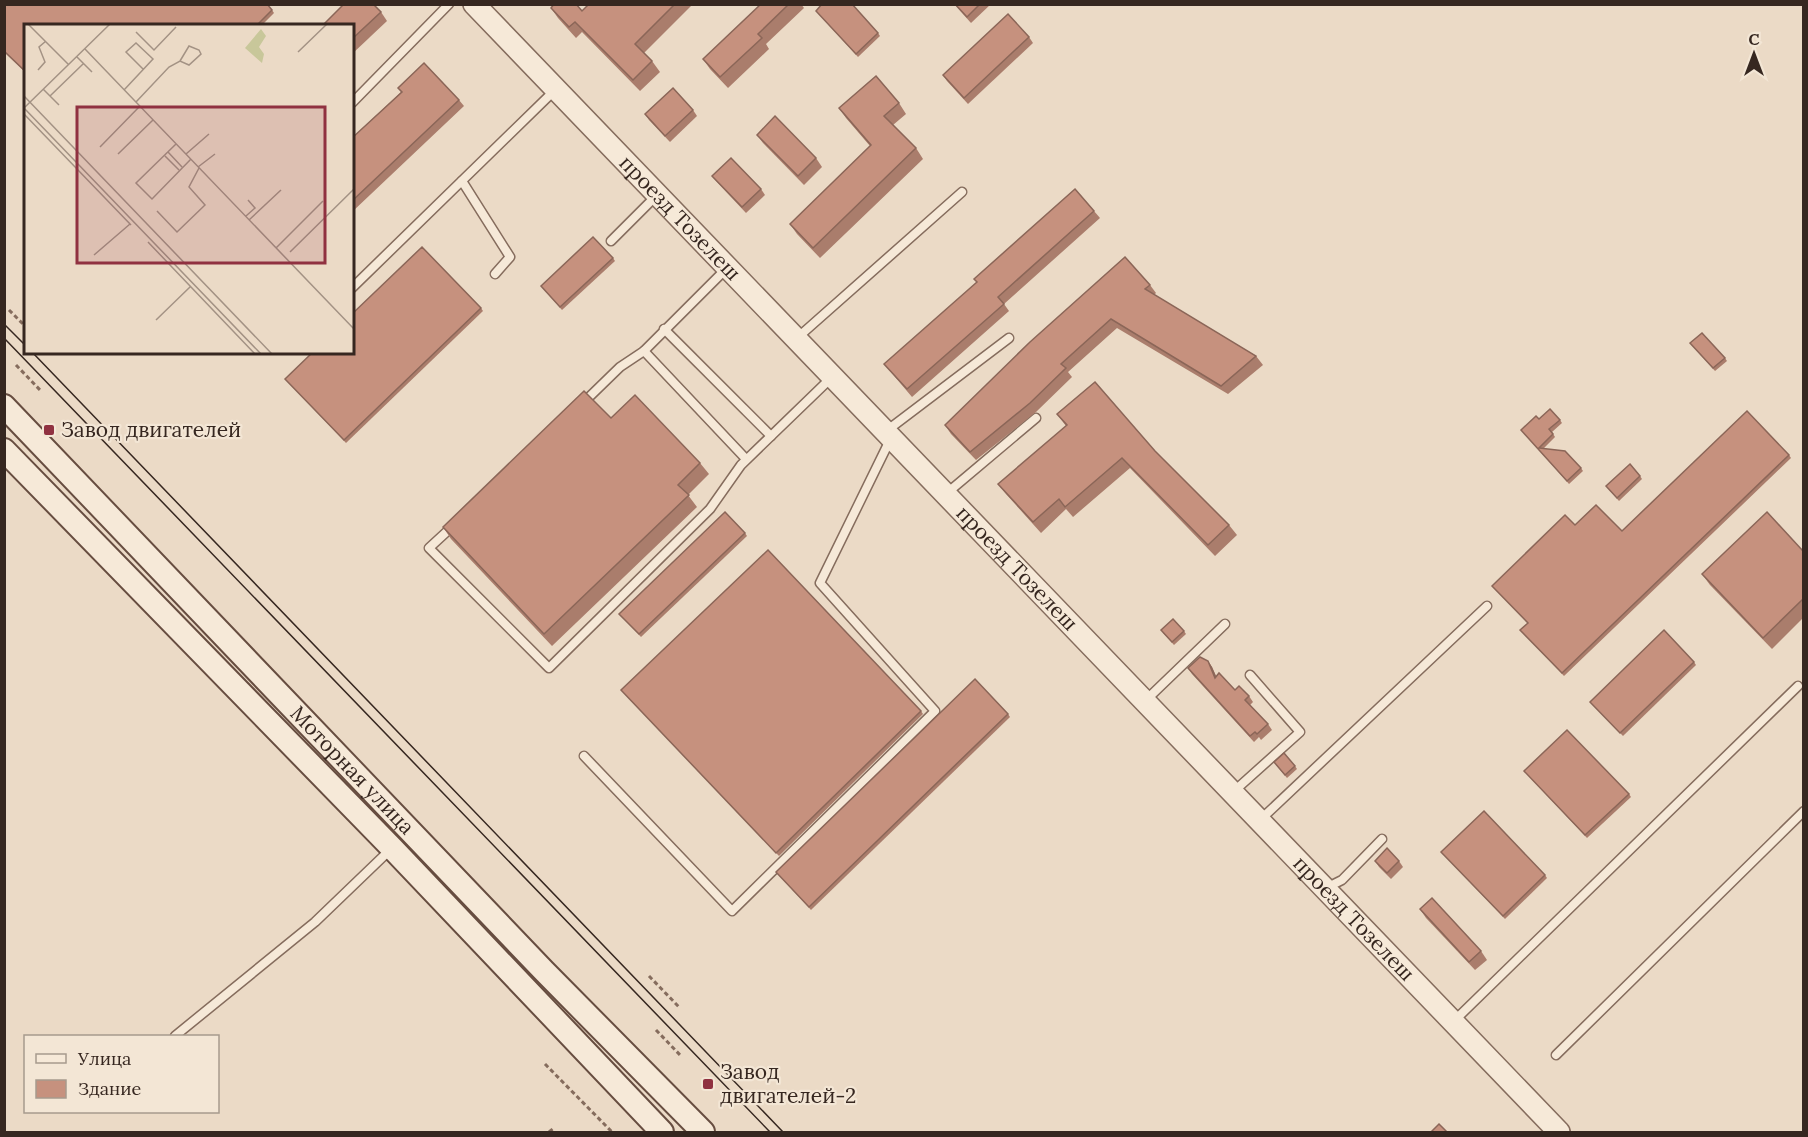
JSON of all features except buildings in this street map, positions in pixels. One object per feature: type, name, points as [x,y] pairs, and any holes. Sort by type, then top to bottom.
[{"type":"main road","name":"Моторная улица","points":[[4,406],[536,963],[703,1132]]},
{"type":"main road","name":"Моторная улица","points":[[4,450],[306,763],[392,848],[662,1132]]},
{"type":"main road","points":[[306,763],[327,742]]},
{"type":"street","name":"проезд Тозелеш","points":[[474,4],[554,91],[1453,1022],[1555,1131]]},
{"type":"lane","points":[[354,102],[449,4]]},
{"type":"lane","points":[[354,286],[554,91]]},
{"type":"lane","points":[[462,181],[510,257],[495,274]]},
{"type":"lane","points":[[795,340],[962,192]]},
{"type":"lane","points":[[611,241],[656,196]]},
{"type":"lane","points":[[577,408],[620,367],[644,351],[726,269]]},
{"type":"lane","points":[[664,329],[771,436]]},
{"type":"lane","points":[[584,756],[732,911],[935,711],[820,583],[887,436],[1009,338]]},
{"type":"lane","points":[[644,351],[746,459]]},
{"type":"lane","points":[[464,515],[429,548],[549,668],[710,509],[746,459],[831,378]]},
{"type":"lane","points":[[945,496],[1036,418]]},
{"type":"lane","points":[[1258,821],[1488,606]]},
{"type":"lane","points":[[1144,702],[1225,624]]},
{"type":"lane","points":[[1231,793],[1300,732],[1250,675]]},
{"type":"lane","points":[[1453,1022],[1797,686]]},
{"type":"lane","points":[[1556,1055],[1803,811]]},
{"type":"lane","points":[[1324,889],[1342,880],[1383,839]]},
{"type":"lane","points":[[176,1035],[315,922],[392,848]]},
{"type":"path","points":[[9,310],[24,325]]},
{"type":"path","points":[[16,365],[42,392]]},
{"type":"path","points":[[649,976],[679,1007]]},
{"type":"path","points":[[656,1030],[682,1057]]},
{"type":"path","points":[[546,1064],[612,1132]]},
{"type":"path","points":[[549,1132],[554,1128]]},
{"type":"tram line","points":[[4,324],[24,344]]},
{"type":"tram line","points":[[4,338],[770,1132]]},
{"type":"tram line","points":[[34,354],[783,1132]]},
{"type":"place","name":"Завод двигателей","points":[[49,430]]},
{"type":"place","name":"Завод двигателей-2","points":[[708,1084]]}]
